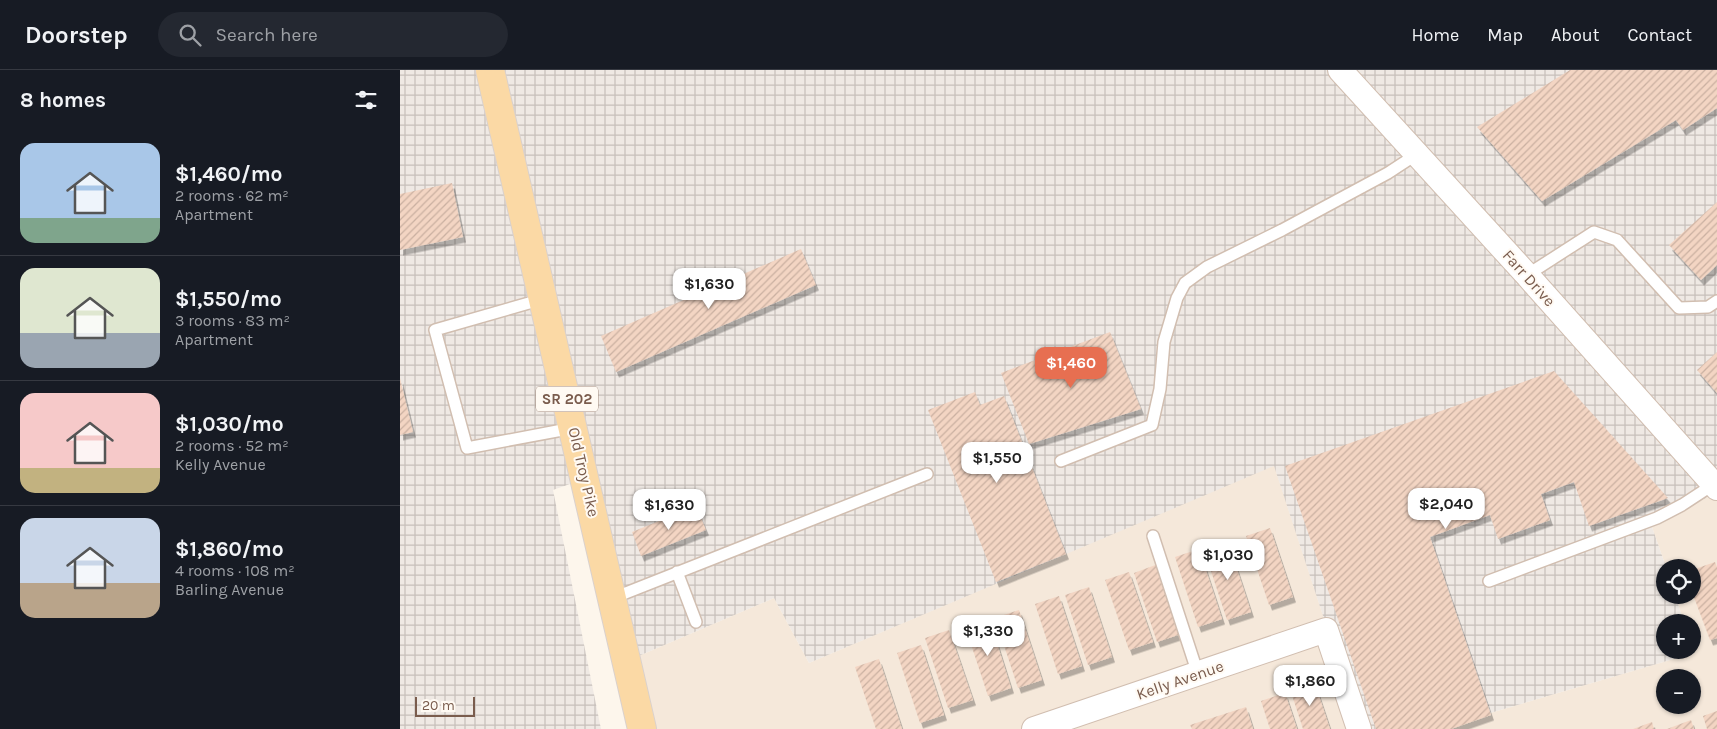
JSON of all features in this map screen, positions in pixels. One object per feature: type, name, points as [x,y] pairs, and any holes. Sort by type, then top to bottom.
[{"type":"main road","name":"Old Troy Pike","points":[[490,70],[642,729]]},
{"type":"street","name":"Farr Drive","points":[[1340,70],[1527,275],[1715,486]]},
{"type":"street","name":"Kelly Avenue","points":[[1034,729],[1326,630],[1359,729]]},
{"type":"lane","points":[[1061,461],[1152,425],[1160,389],[1164,342],[1176,298],[1185,283],[1207,267],[1290,226],[1388,173],[1417,154]]},
{"type":"lane","points":[[1527,275],[1594,232],[1617,240],[1680,308],[1708,308],[1717,301]]},
{"type":"lane","points":[[543,299],[435,330],[467,448],[573,428]]},
{"type":"lane","points":[[612,598],[927,474]]},
{"type":"lane","points":[[1489,581],[1657,518],[1715,486]]},
{"type":"lane","points":[[1153,536],[1198,674]]},
{"type":"lane","points":[[677,572],[696,622]]},
{"type":"shaded area","points":[[400,70],[1717,70],[1717,492],[1652,527],[1663,559],[1656,559],[1656,604],[1678,604],[1681,614],[1656,614],[1656,659],[1674,659],[1436,729],[1360,729],[1274,466],[809,663],[774,598],[627,661],[584,479],[553,490],[601,729],[400,729]]},
{"type":"shaded area","points":[[1274,465],[1360,729],[642,729],[627,661],[774,598],[809,663]]},
{"type":"shaded area","points":[[1717,492],[1717,729],[1436,729],[1674,659],[1701,659],[1701,614],[1681,614],[1678,604],[1701,604],[1701,559],[1663,559],[1652,527]]},
{"type":"building","points":[[1570,70],[1717,70],[1717,108],[1683,130],[1676,120],[1542,201],[1477,127]]},
{"type":"building","points":[[452,183],[463,237],[400,250],[400,194]]},
{"type":"building","points":[[1717,202],[1717,265],[1701,280],[1669,245]]},
{"type":"building","points":[[801,249],[816,285],[616,372],[601,336]]},
{"type":"building","points":[[1110,332],[1141,409],[1029,444],[1001,373]]},
{"type":"building","points":[[1717,352],[1717,393],[1697,370]]},
{"type":"building","points":[[1554,371],[1668,498],[1589,526],[1574,482],[1541,494],[1550,520],[1498,539],[1490,515],[1430,537],[1491,715],[1451,729],[1376,729],[1285,466]]},
{"type":"building","points":[[400,378],[413,432],[400,435]]},
{"type":"building","points":[[975,392],[980,405],[1004,396],[1066,554],[996,582],[928,410]]},
{"type":"building","points":[[696,506],[706,530],[641,556],[632,532]]},
{"type":"building","points":[[1270,528],[1293,597],[1269,605],[1246,536]]},
{"type":"building","points":[[1228,542],[1251,612],[1227,620],[1204,550]]},
{"type":"building","points":[[1199,549],[1222,619],[1198,627],[1175,557]]},
{"type":"building","points":[[1715,562],[1717,567],[1717,638],[1710,640],[1696,604],[1701,604],[1701,567]]},
{"type":"building","points":[[1158,564],[1181,634],[1157,642],[1134,573]]},
{"type":"building","points":[[1129,572],[1153,642],[1129,650],[1105,580]]},
{"type":"building","points":[[1089,587],[1112,657],[1088,665],[1065,595]]},
{"type":"building","points":[[1059,596],[1082,666],[1058,674],[1035,604]]},
{"type":"building","points":[[1019,610],[1042,680],[1018,688],[995,618]]},
{"type":"building","points":[[989,618],[1011,688],[988,696],[965,626]]},
{"type":"building","points":[[949,630],[973,700],[948,708],[925,638]]},
{"type":"building","points":[[921,645],[944,715],[920,723],[897,653]]},
{"type":"building","points":[[879,659],[902,729],[876,729],[855,667]]},
{"type":"building","points":[[1314,681],[1330,729],[1303,729],[1290,689]]},
{"type":"building","points":[[1285,693],[1297,729],[1270,729],[1261,701]]},
{"type":"building","points":[[1246,707],[1253,729],[1192,729],[1190,725]]},
{"type":"building","points":[[1717,711],[1717,729],[1707,729],[1703,716]]},
{"type":"building","points":[[1691,720],[1694,729],[1667,729]]},
{"type":"building","points":[[1652,722],[1654,729],[1633,729]]}]
